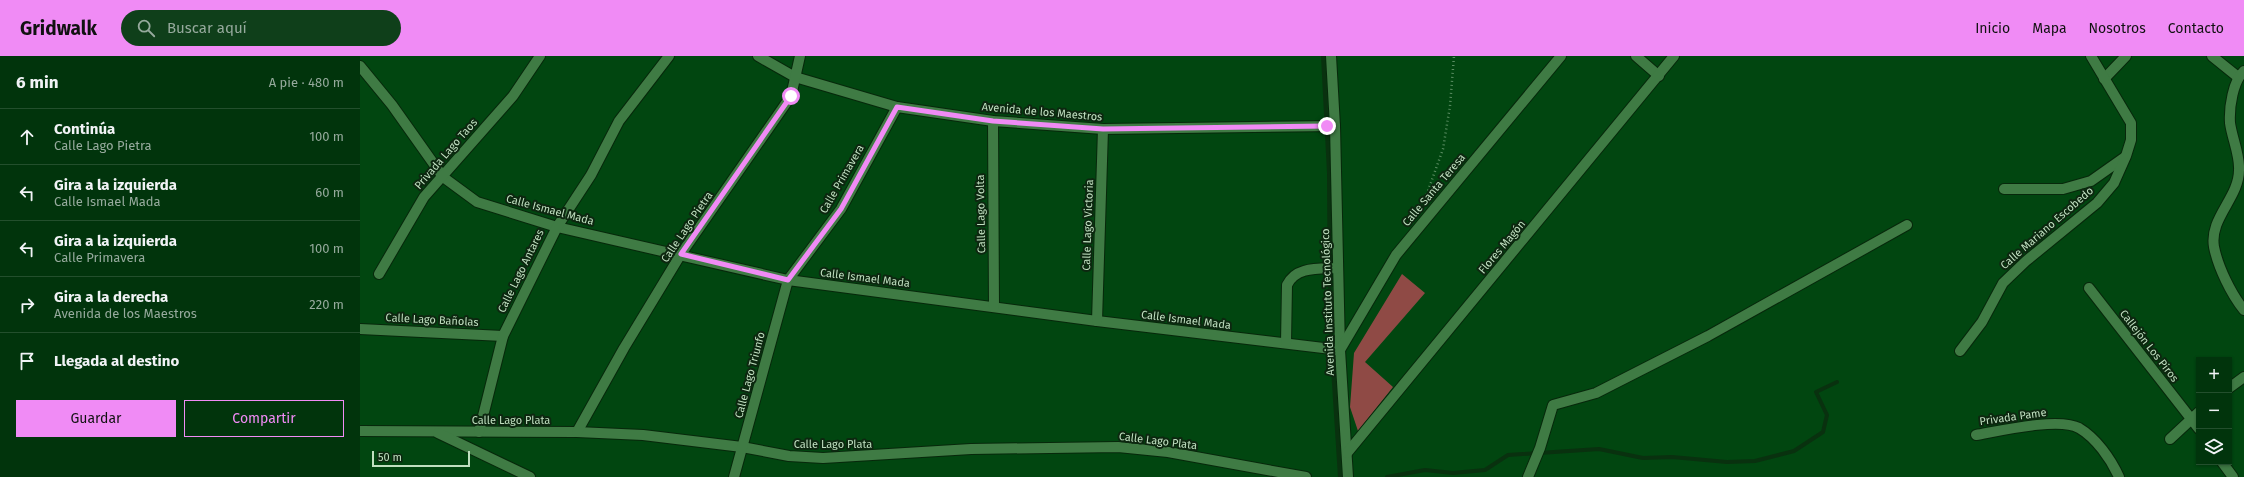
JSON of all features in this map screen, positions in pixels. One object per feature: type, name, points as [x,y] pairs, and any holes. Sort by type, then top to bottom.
[{"type":"street","name":"Privada Lago Taos","points":[[379,274],[424,197],[513,96],[540,56]]},
{"type":"street","name":"Calle Lago Antares","points":[[479,432],[503,336],[557,227],[591,175],[620,121],[669,56]]},
{"type":"street","name":"Avenida de los Maestros","points":[[758,56],[795,77],[897,107],[993,121],[1103,129],[1335,126]]},
{"type":"street","name":"Calle Lago Pietra","points":[[577,432],[624,348],[681,254],[791,96],[800,56]]},
{"type":"street","name":"Avenida Instituto Tecnológico","points":[[1330,56],[1335,126],[1340,350],[1348,477]]},
{"type":"street","name":"Calle Santa Teresa","points":[[1340,350],[1396,255],[1561,56]]},
{"type":"street","points":[[1636,56],[1658,76]]},
{"type":"street","name":"Flores Magón","points":[[1347,453],[1674,56]]},
{"type":"street","name":"Calle Mariano Escobedo","points":[[1960,351],[1982,322],[2003,283],[2026,260],[2097,203],[2114,183],[2126,156],[2132,140],[2131,122],[2091,56]]},
{"type":"street","points":[[2104,79],[2126,56]]},
{"type":"street","points":[[2212,56],[2241,74],[2230,121],[2239,169],[2238,183],[2215,230],[2214,246],[2221,268],[2241,300],[2244,310]]},
{"type":"street","name":"Calle Ismael Mada","points":[[360,66],[392,105],[443,177],[477,202],[557,227],[681,254],[788,280],[1097,321],[1340,350]]},
{"type":"street","name":"Calle Primavera","points":[[788,280],[841,209],[897,107]]},
{"type":"street","name":"Calle Lago Volta","points":[[993,121],[994,307]]},
{"type":"street","name":"Calle Lago Victoria","points":[[1097,321],[1103,129]]},
{"type":"street","points":[[2004,189],[2063,189],[2091,181],[2126,156]]},
{"type":"street","points":[[1528,477],[1540,448],[1553,405],[1596,393],[1708,336],[1907,225]]},
{"type":"street","points":[[1286,343],[1287,286],[1290,278],[1297,272],[1338,268]]},
{"type":"street","name":"Calle Lago Triunfo","points":[[734,477],[788,280]]},
{"type":"street","name":"Callejón Los Piros","points":[[2089,288],[2195,415]]},
{"type":"street","name":"Calle Lago Bañolas","points":[[360,329],[503,336]]},
{"type":"street","points":[[2232,386],[2244,377]]},
{"type":"street","points":[[2170,439],[2195,415]]},
{"type":"street","name":"Privada Pame","points":[[1976,435],[2057,424],[2078,428],[2094,441],[2110,460],[2119,477]]},
{"type":"street","name":"Calle Lago Plata","points":[[360,431],[577,432],[643,435],[742,447],[789,456],[823,458],[971,449],[1118,447],[1168,452],[1306,477]]},
{"type":"street","points":[[436,432],[530,477]]},
{"type":"street","points":[[2224,465],[2233,477]]},
{"type":"path","points":[[1422,207],[1444,149],[1450,106],[1454,56]]},
{"type":"shaded area","points":[[1402,274],[1425,293],[1365,362],[1393,387],[1358,431],[1350,407],[1354,353]]},
{"type":"waterway","points":[[1323,56],[1329,173],[1330,321],[1340,477]]},
{"type":"waterway","points":[[1387,477],[1425,470],[1453,473],[1485,470],[1508,455],[1599,449],[1643,458],[1672,457],[1727,462],[1755,461],[1794,451],[1823,432],[1827,415],[1816,392],[1837,382]]},
{"type":"route","points":[[791,96],[681,254],[788,280],[841,209],[897,107],[993,121],[1103,129],[1327,126]]}]
